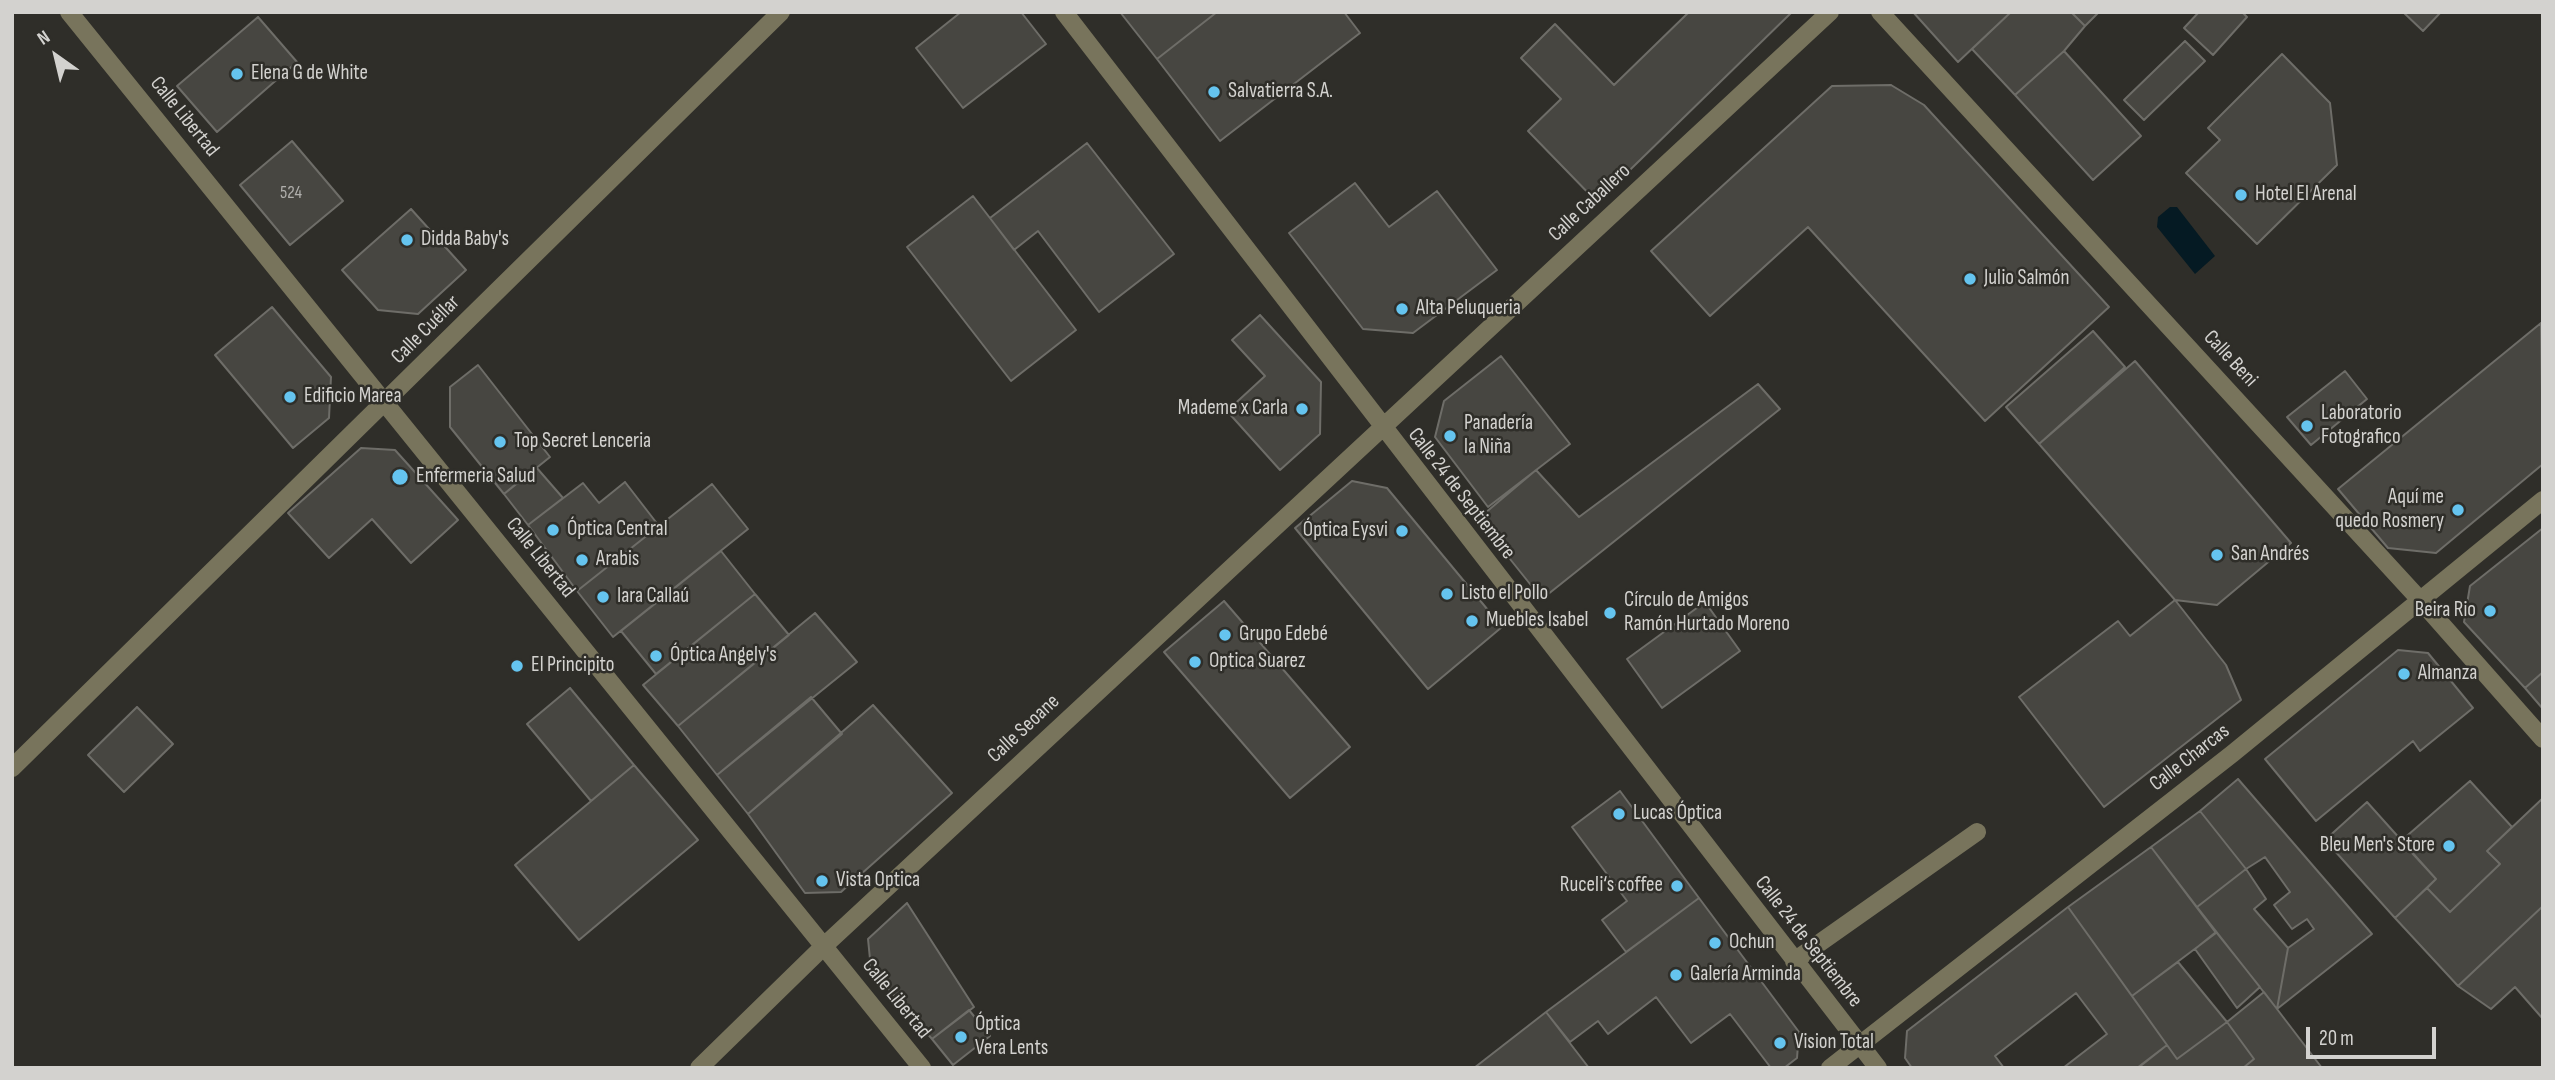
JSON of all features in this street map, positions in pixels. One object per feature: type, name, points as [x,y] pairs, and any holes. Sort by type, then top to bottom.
[{"type":"street","name":"Calle Libertad","points":[[69,12],[922,1068]]},
{"type":"street","name":"Calle Cuéllar","points":[[12,768],[781,12]]},
{"type":"street","name":"Calle 24 de Septiembre","points":[[1063,12],[1878,1068]]},
{"type":"street","name":"Calle Caballero","points":[[1381,426],[1830,12]]},
{"type":"street","name":"Calle Beni","points":[[1880,12],[2421,601],[2543,739]]},
{"type":"street","name":"Calle Seoane","points":[[699,1068],[824,946],[1381,426]]},
{"type":"street","name":"Calle Charcas","points":[[1830,1068],[2232,754],[2543,500]]},
{"type":"street","points":[[1794,961],[1977,832]]},
{"type":"water","points":[[2170,207],[2177,207],[2215,256],[2195,274],[2157,227],[2158,217]]},
{"type":"building","points":[[961,12],[1021,12],[1046,44],[963,108],[916,48]]},
{"type":"building","points":[[1120,12],[1217,12],[1157,59]]},
{"type":"building","points":[[1217,12],[1344,12],[1360,33],[1220,141],[1157,59]]},
{"type":"building","points":[[1689,12],[1792,12],[1597,202],[1528,131],[1561,99],[1521,58],[1555,24],[1614,85]]},
{"type":"building","points":[[1913,12],[2011,12],[1958,62]]},
{"type":"building","points":[[2011,12],[2071,12],[2085,26],[2064,51],[2015,95],[1972,49]]},
{"type":"building","points":[[2071,12],[2099,12],[2085,26]]},
{"type":"building","points":[[2199,12],[2242,12],[2247,17],[2213,55],[2184,28]]},
{"type":"building","points":[[2403,12],[2441,12],[2423,31]]},
{"type":"building","name":"Elena G de White","points":[[258,17],[297,62],[217,132],[177,86]]},
{"type":"building","points":[[2185,41],[2205,61],[2144,120],[2124,100]]},
{"type":"building","points":[[2064,51],[2141,136],[2093,180],[2015,95]]},
{"type":"building","points":[[2282,54],[2330,103],[2337,165],[2257,244],[2186,173],[2220,140],[2208,128]]},
{"type":"building","name":"Julio Salmón","points":[[1891,85],[1924,105],[2109,307],[1985,421],[1808,227],[1710,316],[1651,251],[1832,86]]},
{"type":"building","points":[[292,141],[343,201],[290,245],[240,185]]},
{"type":"building","points":[[1087,143],[1174,254],[1099,312],[1038,231],[1014,250],[990,218]]},
{"type":"building","points":[[1355,183],[1389,227],[1437,191],[1497,270],[1413,333],[1363,329],[1289,233]]},
{"type":"building","points":[[973,196],[1076,330],[1011,381],[907,247]]},
{"type":"building","name":"Didda Baby's","points":[[411,209],[466,270],[418,314],[378,310],[342,270]]},
{"type":"building","name":"Edificio Marea","points":[[272,307],[331,377],[329,418],[293,448],[215,355]]},
{"type":"building","points":[[1260,315],[1321,382],[1320,434],[1280,470],[1227,411],[1265,376],[1232,340]]},
{"type":"building","points":[[2541,323],[2543,464],[2436,553],[2388,548],[2338,489]]},
{"type":"building","points":[[2093,331],[2125,367],[2039,444],[2006,407]]},
{"type":"building","points":[[1501,356],[1570,444],[1488,507],[1435,437],[1444,401]]},
{"type":"building","points":[[2135,361],[2291,543],[2217,605],[2175,600],[2039,444]]},
{"type":"building","name":"Top Secret Lenceria","points":[[478,365],[550,457],[504,494],[450,427],[450,387]]},
{"type":"building","points":[[2345,371],[2367,399],[2311,445],[2287,417]]},
{"type":"building","points":[[1758,384],[1780,409],[1542,599],[1478,519],[1536,470],[1579,517]]},
{"type":"building","points":[[361,448],[395,450],[458,520],[411,563],[372,519],[329,558],[288,513]]},
{"type":"building","points":[[536,467],[563,498],[528,525],[504,494]]},
{"type":"building","points":[[1352,481],[1387,488],[1502,627],[1428,689],[1295,528]]},
{"type":"building","points":[[625,482],[659,526],[577,591],[528,525],[583,483],[599,503]]},
{"type":"building","points":[[712,484],[748,529],[613,637],[577,591]]},
{"type":"building","points":[[2543,528],[2543,672],[2525,688],[2464,622],[2470,586]]},
{"type":"building","points":[[721,551],[755,594],[656,674],[621,631]]},
{"type":"building","points":[[755,594],[789,635],[678,726],[643,685]]},
{"type":"building","points":[[2175,600],[2226,665],[2241,700],[2104,807],[2019,697],[2118,621],[2130,636]]},
{"type":"building","points":[[1224,601],[1350,747],[1290,798],[1164,652]]},
{"type":"building","points":[[1705,602],[1740,651],[1662,708],[1627,659]]},
{"type":"building","points":[[815,613],[857,662],[717,775],[678,726]]},
{"type":"building","points":[[2398,650],[2428,653],[2473,708],[2420,751],[2413,741],[2316,821],[2265,759]]},
{"type":"building","points":[[2543,672],[2543,709],[2525,688]]},
{"type":"building","points":[[570,688],[634,765],[591,801],[527,724]]},
{"type":"building","points":[[811,697],[842,734],[748,814],[717,775]]},
{"type":"building","points":[[873,705],[952,793],[841,892],[805,893],[748,814]]},
{"type":"building","points":[[137,707],[173,744],[124,792],[88,755]]},
{"type":"building","points":[[634,765],[698,840],[579,940],[515,865]]},
{"type":"building","points":[[2238,779],[2372,934],[2277,1009],[2288,948],[2314,929],[2307,919],[2292,929],[2274,905],[2290,892],[2265,857],[2246,869],[2200,811]]},
{"type":"building","name":"Bleu Men's Store","points":[[2470,781],[2512,827],[2487,851],[2500,864],[2450,912],[2427,888],[2436,879],[2401,841]]},
{"type":"building","points":[[1620,791],[1699,898],[1626,952],[1602,920],[1627,901],[1572,827]]},
{"type":"building","points":[[2543,798],[2543,906],[2458,986],[2395,918],[2427,888],[2450,912],[2500,864],[2487,851]]},
{"type":"building","points":[[2367,802],[2436,879],[2395,918],[2325,840]]},
{"type":"building","points":[[2200,811],[2246,869],[2197,907],[2151,847]]},
{"type":"building","points":[[2151,847],[2216,933],[2132,996],[2068,907]]},
{"type":"building","points":[[2246,869],[2266,899],[2254,909],[2288,948],[2277,1009],[2197,907]]},
{"type":"building","name":"Galería Arminda","points":[[1699,898],[1799,1032],[1797,1058],[1784,1068],[1771,1068],[1730,1014],[1691,1043],[1656,997],[1608,1034],[1598,1021],[1570,1042],[1546,1012]]},
{"type":"building","points":[[907,903],[974,1007],[932,1039],[871,969],[868,939]]},
{"type":"building","points":[[2543,906],[2543,1019],[2515,987],[2491,1009],[2458,986]]},
{"type":"building","points":[[2068,907],[2167,1045],[2137,1068],[2063,1068],[2107,1034],[2076,993],[1995,1056],[2004,1068],[1912,1068],[1905,1058],[1907,1031]]},
{"type":"building","points":[[2216,932],[2260,987],[2237,1008],[2195,949]]},
{"type":"building","points":[[2178,962],[2227,1022],[2177,1059],[2132,996]]},
{"type":"building","points":[[2264,992],[2322,1068],[2243,1068],[2254,1059],[2227,1022]]},
{"type":"building","name":"Óptica Vera Lents","points":[[969,1010],[990,1036],[953,1065],[932,1039]]},
{"type":"building","points":[[1546,1012],[1589,1068],[1474,1068]]},
{"type":"building","points":[[2227,1022],[2254,1059],[2243,1068],[2138,1068],[2167,1045],[2177,1059]]},
{"type":"place","name":"Elena G de White","points":[[237,74]]},
{"type":"place","name":"Salvatierra S.A.","points":[[1214,92]]},
{"type":"place","name":"Hotel El Arenal","points":[[2241,195]]},
{"type":"place","name":"Didda Baby's","points":[[407,240]]},
{"type":"place","name":"Julio Salmón","points":[[1970,279]]},
{"type":"place","name":"Alta Peluqueria","points":[[1402,309]]},
{"type":"place","name":"Edificio Marea","points":[[290,397]]},
{"type":"place","name":"Mademe x Carla","points":[[1302,409]]},
{"type":"place","name":"Laboratorio Fotografico","points":[[2307,426]]},
{"type":"place","name":"Panadería la Niña","points":[[1450,436]]},
{"type":"place","name":"Top Secret Lenceria","points":[[500,442]]},
{"type":"place","name":"Enfermeria Salud","points":[[400,477]]},
{"type":"place","name":"Aquí me quedo Rosmery","points":[[2458,510]]},
{"type":"place","name":"Óptica Central","points":[[553,530]]},
{"type":"place","name":"Óptica Eysvi","points":[[1402,531]]},
{"type":"place","name":"San Andrés","points":[[2217,555]]},
{"type":"place","name":"Arabis","points":[[582,560]]},
{"type":"place","name":"Listo el Pollo","points":[[1447,594]]},
{"type":"place","name":"Iara Callaú","points":[[603,597]]},
{"type":"place","name":"Beira Rio","points":[[2490,611]]},
{"type":"place","name":"Círculo de Amigos Ramón Hurtado Moreno","points":[[1610,613]]},
{"type":"place","name":"Muebles Isabel","points":[[1472,621]]},
{"type":"place","name":"Grupo Edebé","points":[[1225,635]]},
{"type":"place","name":"Óptica Angely's","points":[[656,656]]},
{"type":"place","name":"Optica Suarez","points":[[1195,662]]},
{"type":"place","name":"El Principito","points":[[517,666]]},
{"type":"place","name":"Almanza","points":[[2404,674]]},
{"type":"place","name":"Lucas Óptica","points":[[1619,814]]},
{"type":"place","name":"Bleu Men's Store","points":[[2449,846]]},
{"type":"place","name":"Vista Optica","points":[[822,881]]},
{"type":"place","name":"Ruceli‘s coffee","points":[[1677,886]]},
{"type":"place","name":"Ochun","points":[[1715,943]]},
{"type":"place","name":"Galería Arminda","points":[[1676,975]]},
{"type":"place","name":"Óptica Vera Lents","points":[[961,1037]]},
{"type":"place","name":"Vision Total","points":[[1780,1043]]}]
